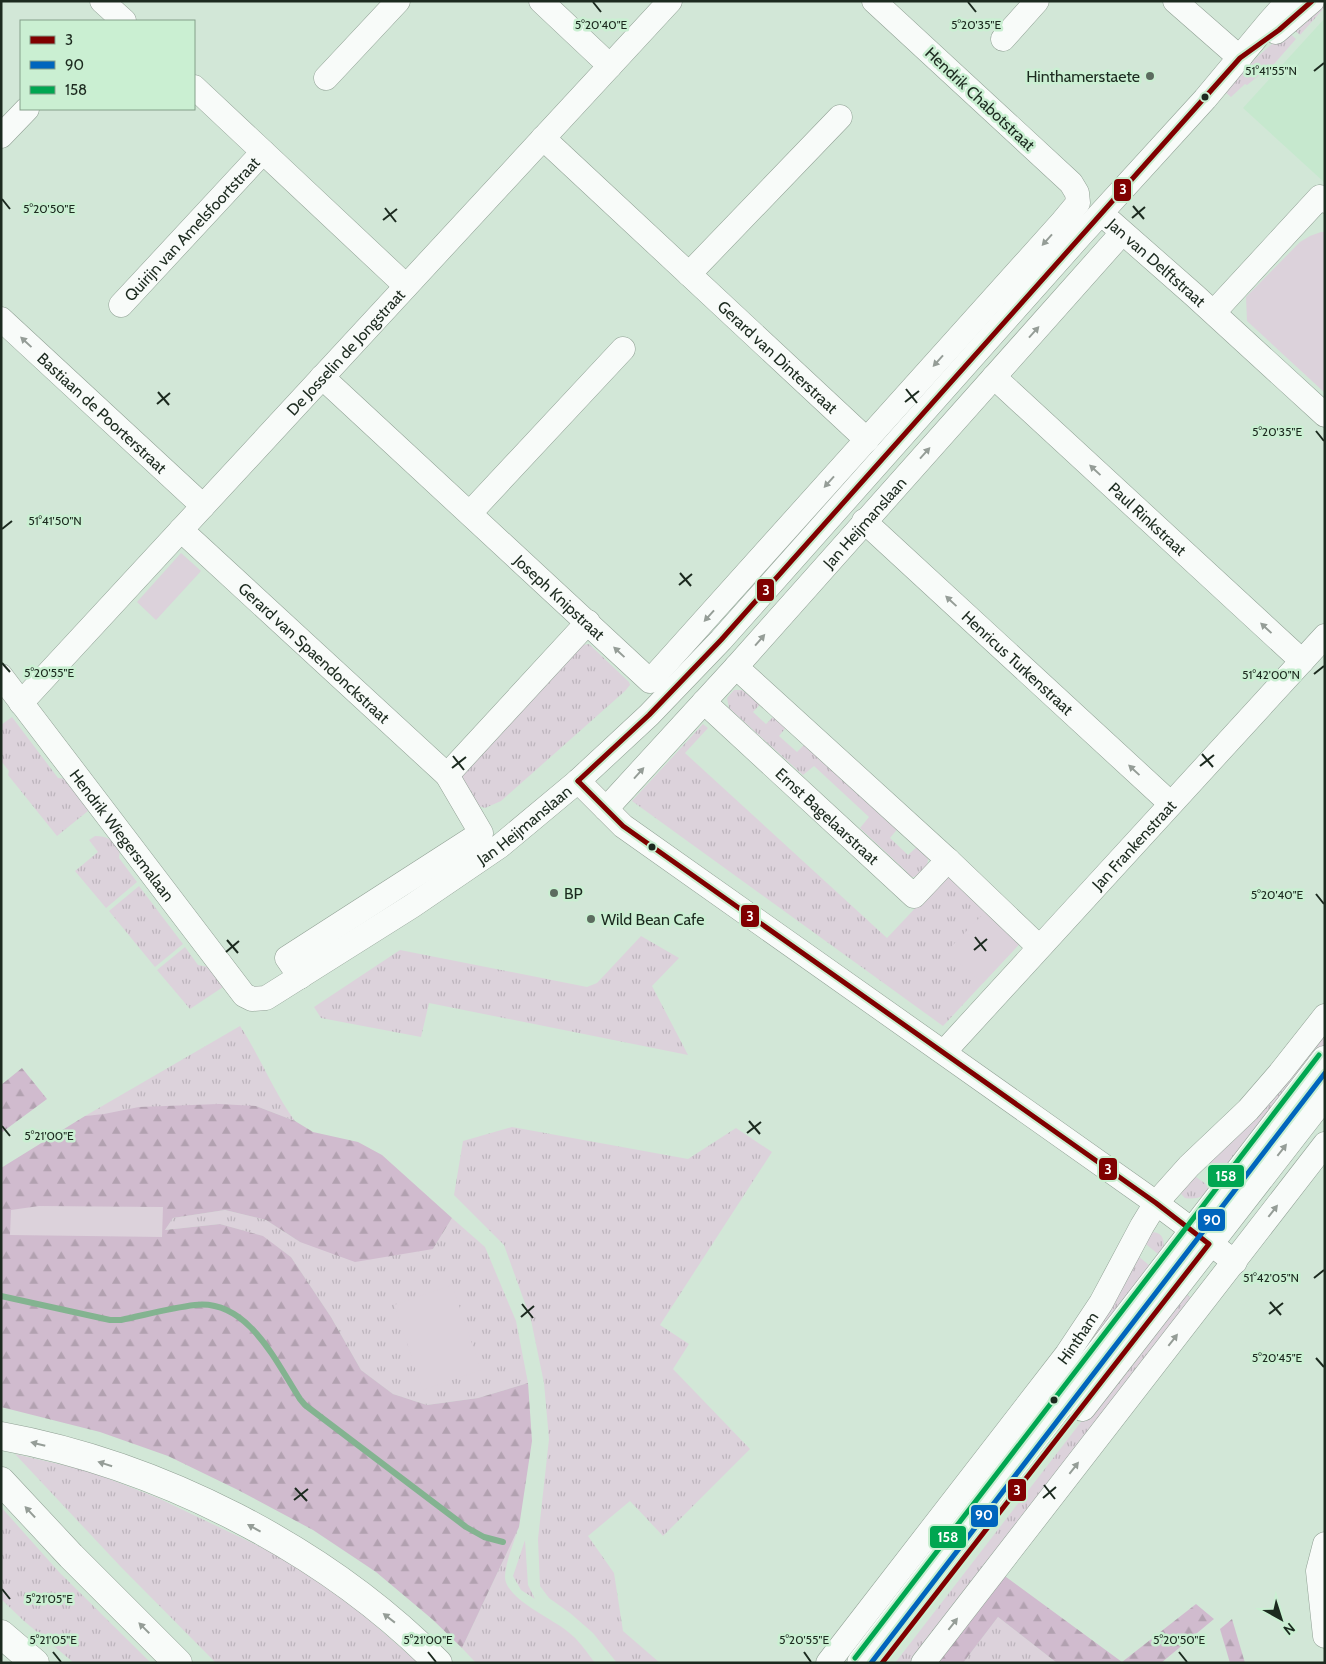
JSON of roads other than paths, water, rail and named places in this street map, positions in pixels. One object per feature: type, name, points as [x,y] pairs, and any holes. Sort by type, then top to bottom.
[{"type":"main road","name":"Hintham","points":[[882,1663],[1201,1238],[1325,1060]]},
{"type":"main road","name":"Hintham","points":[[861,1663],[1201,1238],[1325,1094]]},
{"type":"main road","points":[[1,1436],[74,1454],[160,1482],[228,1513],[298,1552],[354,1591],[404,1630],[438,1663]]},
{"type":"main road","points":[[1,1481],[71,1556],[178,1663]]},
{"type":"main road","points":[[1,1634],[35,1663]]},
{"type":"street","points":[[326,78],[398,1]]},
{"type":"street","points":[[541,1],[610,66]]},
{"type":"street","name":"De Josselin de Jongstraat","points":[[21,703],[670,1]]},
{"type":"street","name":"Hendrik Chabotstraat","points":[[867,440],[1078,203],[1077,193],[1071,183],[874,1]]},
{"type":"street","points":[[1004,39],[1037,1]]},
{"type":"street","points":[[1175,1],[1240,58]]},
{"type":"street","name":"Jan Heijmanslaan","points":[[244,995],[252,999],[266,998],[404,911],[500,846],[578,780],[649,715],[721,640],[1101,212],[1205,100],[1288,1]]},
{"type":"street","name":"Jan Heijmanslaan","points":[[1240,58],[1278,30],[1312,1]]},
{"type":"street","name":"Quirijn van Amelsfoortstraat","points":[[195,88],[406,286]]},
{"type":"street","points":[[1,136],[26,110]]},
{"type":"street","points":[[688,274],[840,117]]},
{"type":"street","name":"Gerard van Dinterstraat","points":[[543,138],[867,440]]},
{"type":"street","name":"Quirijn van Amelsfoortstraat","points":[[121,305],[263,152]]},
{"type":"street","name":"Jan van Delftstraat","points":[[1214,312],[1320,197],[1325,201]]},
{"type":"street","name":"Jan van Delftstraat","points":[[1101,212],[1122,233],[1142,248],[1214,312],[1325,415]]},
{"type":"street","name":"Jan Heijmanslaan","points":[[606,809],[736,667],[1122,233]]},
{"type":"street","name":"Bastiaan de Poorterstraat","points":[[1,319],[203,506]]},
{"type":"street","points":[[470,513],[623,349]]},
{"type":"street","name":"Joseph Knipstraat","points":[[322,377],[650,681],[867,440]]},
{"type":"street","name":"Paul Rinkstraat","points":[[994,377],[1302,661]]},
{"type":"street","name":"Henricus Turkenstraat","points":[[864,521],[1170,803]]},
{"type":"street","name":"Gerard van Spaendonckstraat","points":[[181,530],[447,775]]},
{"type":"street","points":[[447,775],[588,622]]},
{"type":"street","name":"Jan Frankenstraat","points":[[944,1052],[1170,803],[1325,636]]},
{"type":"street","points":[[736,667],[948,860],[1039,947]]},
{"type":"street","name":"Hendrik Wiegersmalaan","points":[[1,676],[244,995]]},
{"type":"street","name":"Ernst Bagelaarstraat","points":[[704,702],[914,896],[948,860]]},
{"type":"street","name":"Jan Heijmanslaan","points":[[300,977],[287,958],[481,833],[447,775]]},
{"type":"street","points":[[578,780],[623,826],[1156,1203],[1234,1262]]},
{"type":"street","name":"Hintham","points":[[828,1663],[1068,1354],[1101,1303],[1156,1203],[1189,1166],[1248,1110],[1325,1016]]},
{"type":"street","points":[[923,1663],[1325,1144]]},
{"type":"street","points":[[1325,1544],[1318,1572],[1325,1636]]},
{"type":"waterway","points":[[1,1296],[110,1320],[121,1320],[195,1305],[214,1306],[230,1312],[245,1322],[258,1336],[305,1405],[466,1527],[484,1537],[503,1542]]},
{"type":"place","name":"Hinthamerstaete","points":[[1150,76]]},
{"type":"place","name":"BP","points":[[554,893]]},
{"type":"place","name":"Wild Bean Cafe","points":[[591,919]]}]
